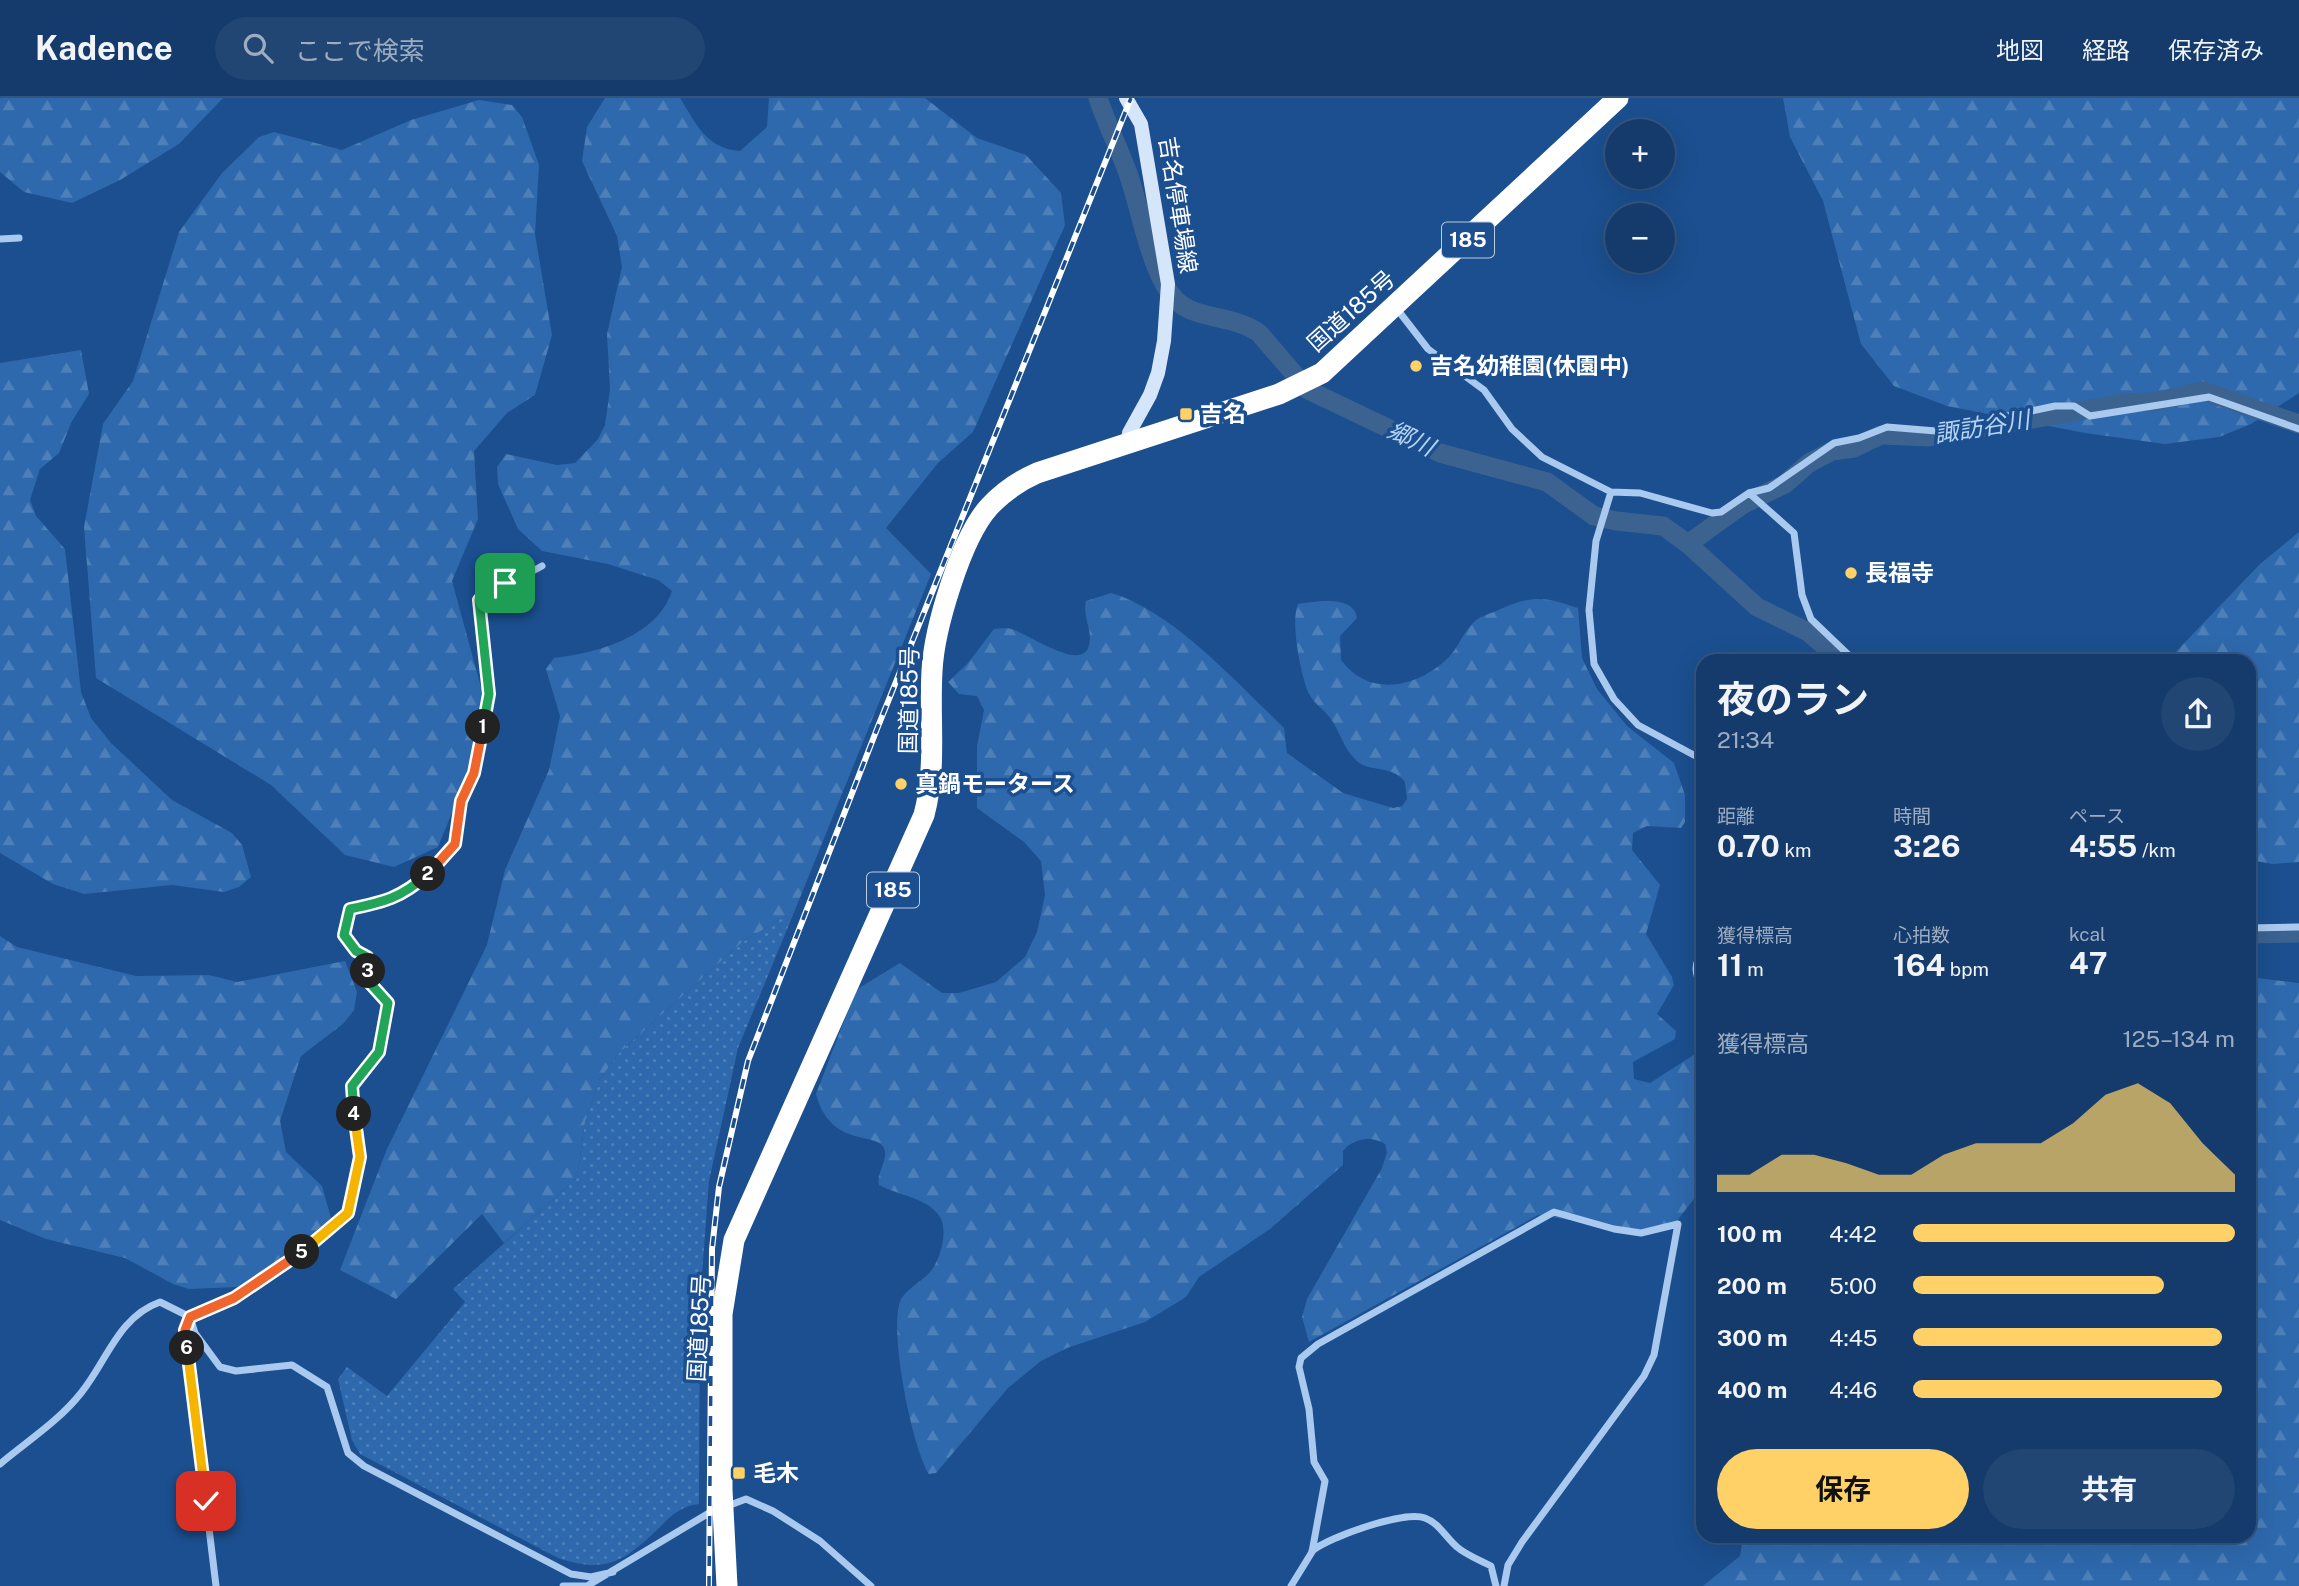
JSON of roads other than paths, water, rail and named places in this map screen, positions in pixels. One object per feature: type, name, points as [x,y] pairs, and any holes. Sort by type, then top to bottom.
[{"type":"highway","name":"国道185号","points":[[727,1586],[723,1507],[722,1314],[734,1240],[925,815],[934,764],[933,653],[958,567],[981,519],[1013,486],[1037,473],[1295,388],[1314,378],[1337,362],[1618,98]]},
{"type":"main road","name":"吉名停車場線","points":[[1126,98],[1141,124],[1168,290],[1158,373],[1129,433],[1128,443]]},
{"type":"street","points":[[0,239],[19,239]]},
{"type":"street","points":[[1395,307],[1428,349],[1484,390],[1518,437],[1542,457],[1611,492],[1640,493],[1712,513],[1721,512],[1769,488],[1834,443],[1858,438],[1887,427],[1936,431],[2055,406],[2078,408],[2090,416],[2209,397],[2299,429]]},
{"type":"street","points":[[1611,492],[1600,525],[1589,610],[1594,664],[1614,699],[1638,725],[1696,756]]},
{"type":"street","points":[[1755,496],[1794,533],[1802,595],[1811,619],[1848,654]]},
{"type":"street","points":[[216,1586],[185,1330],[190,1317],[244,1291],[295,1257],[348,1213],[360,1157],[352,1086],[379,1052],[388,1003],[369,982],[367,957],[356,951],[344,935],[345,919],[350,909],[389,901],[410,890],[455,844],[461,801],[474,773],[489,694],[479,600],[493,584],[518,579],[542,565]]},
{"type":"street","points":[[2256,928],[2299,927]]},
{"type":"street","points":[[1312,1552],[1325,1481],[1314,1462],[1309,1409],[1299,1367],[1301,1358],[1318,1344],[1554,1212],[1614,1230],[1641,1233],[1678,1224],[1654,1355],[1644,1377],[1522,1542],[1508,1565],[1504,1586]]},
{"type":"street","points":[[0,1464],[81,1393],[111,1343],[144,1308],[160,1302],[190,1317],[195,1333],[220,1367],[236,1371],[292,1365],[327,1387],[348,1453],[364,1466],[572,1574],[591,1577],[614,1572]]},
{"type":"street","points":[[563,1586],[587,1586],[723,1507],[746,1499],[773,1511],[820,1541],[871,1586]]},
{"type":"street","points":[[1291,1586],[1312,1552],[1321,1544],[1408,1516],[1422,1516],[1433,1521],[1458,1548],[1491,1566],[1496,1586]]},
{"type":"waterway","name":"郷川","points":[[1098,98],[1123,159],[1153,259],[1160,276],[1179,303],[1197,312],[1249,327],[1259,333],[1308,390],[1440,453],[1547,482],[1594,516],[1663,526],[1688,544],[1757,607],[1808,632],[1834,654]]},
{"type":"waterway","name":"諏訪谷川","points":[[1688,544],[1742,505],[1785,484],[1809,463],[1832,451],[1854,448],[1881,435],[1929,437],[2124,403],[2153,402],[2203,391],[2299,424]]},
{"type":"waterway","name":"郷川","points":[[2256,934],[2299,933]]},
{"type":"railway","points":[[709,1586],[712,1249],[719,1187],[748,1061],[877,729],[1131,98]]},
{"type":"place","name":"吉名幼稚園(休園中)","points":[[1416,366]]},
{"type":"place","name":"吉名","points":[[1186,414]]},
{"type":"place","name":"長福寺","points":[[1851,573]]},
{"type":"place","name":"真鍋モータース","points":[[901,784]]},
{"type":"place","name":"毛木","points":[[739,1473]]}]
